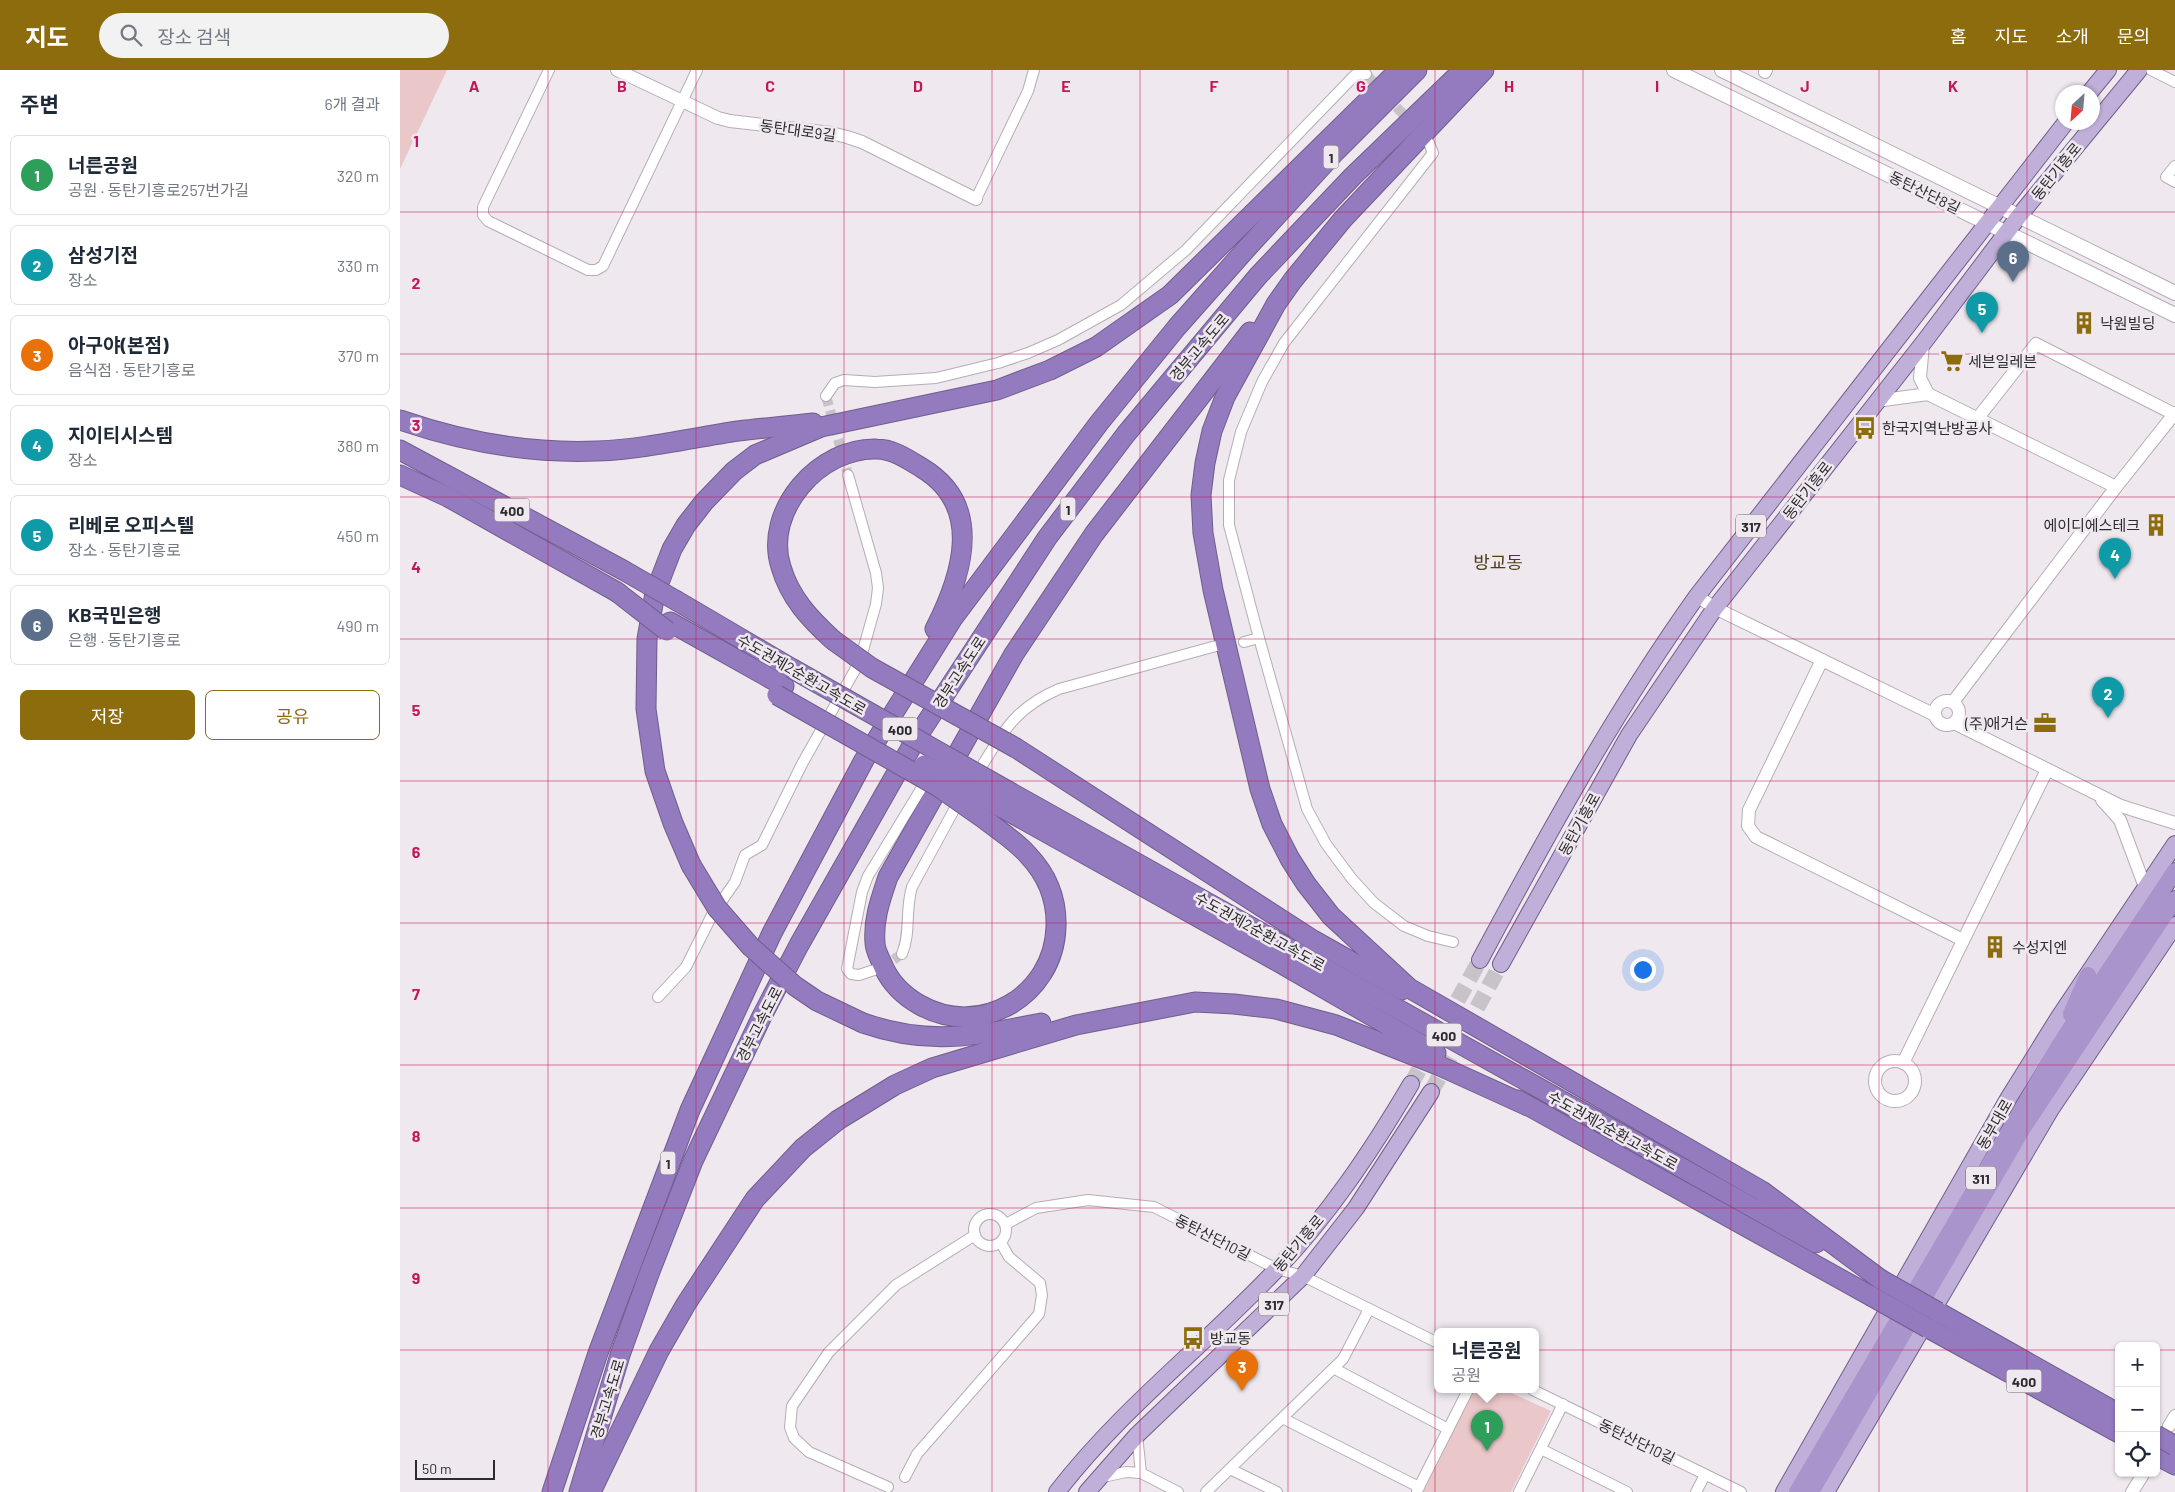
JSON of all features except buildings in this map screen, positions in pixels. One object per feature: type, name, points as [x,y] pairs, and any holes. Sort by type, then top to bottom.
[{"type":"highway","points":[[1399,70],[1170,295],[1112,336],[1050,370],[1012,385],[821,427],[755,455],[734,471],[704,502],[686,525],[672,549],[658,584],[647,639],[646,709],[655,771],[673,823],[691,865],[717,908],[752,947],[795,986],[817,1001],[863,1023],[912,1037],[943,1037],[1006,1030],[1060,1019],[1194,1002],[1276,1009],[1336,1025],[1432,1062],[1528,1106]]},
{"type":"highway","name":"경부고속도로","points":[[552,1492],[598,1353],[664,1172],[707,1070],[740,998],[816,847],[864,760],[953,618],[1123,393],[1247,248],[1336,152],[1417,70]]},
{"type":"highway","name":"경부고속도로","points":[[579,1492],[620,1355],[693,1161],[757,1025],[795,953],[917,737],[1047,538],[1126,434],[1258,276],[1353,176],[1463,70]]},
{"type":"highway","points":[[997,806],[1044,876],[1054,899],[1056,937],[1048,963],[1030,990],[1012,1006],[980,1017],[960,1018],[932,1012],[907,998],[889,979],[874,945],[875,916],[888,876],[1014,654],[1094,534],[1218,372],[1315,252],[1416,140],[1484,70]]},
{"type":"highway","points":[[1315,252],[1276,304],[1225,397],[1212,431],[1205,463],[1202,495],[1207,561],[1260,789],[1272,824],[1290,859],[1331,916],[1409,988],[1461,1020],[1748,1182],[1876,1288]]},
{"type":"highway","points":[[400,420],[455,438],[492,444],[544,450],[597,451],[640,448],[737,431],[869,417]]},
{"type":"highway","points":[[896,709],[946,605],[963,555],[963,532],[957,508],[945,487],[926,470],[905,457],[877,449],[849,454],[824,464],[797,490],[782,521],[778,537],[777,553],[787,584],[803,610],[833,640],[872,668],[1016,748],[1313,940],[1363,970],[1461,1020]]},
{"type":"highway","name":"수도권제2순환고속도로","points":[[400,450],[623,570],[791,668],[997,806],[1274,959],[1528,1106],[1876,1288]]},
{"type":"highway","name":"400","points":[[400,475],[448,497],[617,592],[669,626],[937,786],[997,806]]},
{"type":"highway","name":"수도권제2순환고속도로","points":[[997,806],[1876,1288],[1933,1320],[2117,1432]]},
{"type":"highway","name":"동부대로","points":[[1787,1491],[2059,1046],[2175,871]]},
{"type":"highway","name":"동부대로","points":[[1811,1492],[2023,1128],[2175,899]]},
{"type":"highway","points":[[2058,1076],[2126,992],[2175,916]]},
{"type":"highway","points":[[2059,1046],[2088,974]]},
{"type":"highway","points":[[591,1492],[655,1359],[686,1304],[754,1200],[803,1148],[838,1120],[867,1101],[932,1068],[1076,1024],[1194,1002]]},
{"type":"highway","name":"수도권제2순환고속도로","points":[[1933,1320],[2115,1412]]},
{"type":"highway","points":[[2167,1426],[2175,1446]]},
{"type":"highway","points":[[2160,1456],[2175,1465]]},
{"type":"main road","name":"동탄산단8길","points":[[1674,70],[2175,315]]},
{"type":"main road","name":"동탄산단8길","points":[[1722,70],[2175,293]]},
{"type":"main road","points":[[2096,85],[2108,70]]},
{"type":"main road","name":"동탄기흥로","points":[[1501,964],[1629,735],[1716,608],[1924,342],[2006,232],[2139,70]]},
{"type":"main road","name":"동탄기흥로","points":[[1480,960],[1609,728],[1652,659],[1697,596],[2060,130]]},
{"type":"main road","name":"동부대로","points":[[1787,1491],[2008,1099],[2088,974],[2175,844]]},
{"type":"main road","points":[[1826,1492],[2051,1109],[2175,925]]},
{"type":"main road","name":"동탄기흥로","points":[[1057,1492],[1125,1414],[1231,1315],[1277,1269],[1358,1170],[1411,1084]]},
{"type":"main road","name":"동탄기흥로","points":[[1092,1486],[1138,1435],[1303,1276],[1356,1208],[1431,1092]]},
{"type":"street","points":[[549,70],[483,207],[483,215],[488,221],[588,270],[596,270],[602,266],[697,70]]},
{"type":"street","name":"동탄대로9길","points":[[617,70],[682,102],[730,121],[831,133],[854,140],[976,199]]},
{"type":"street","points":[[976,199],[1028,90],[1034,70]]},
{"type":"street","points":[[2151,70],[2175,82]]},
{"type":"street","points":[[826,396],[835,383],[844,380],[875,382],[936,378],[1028,354],[1058,340],[1121,305],[1186,250],[1355,74],[1366,74]]},
{"type":"street","points":[[1429,143],[1433,153],[1284,343],[1262,382],[1241,432],[1229,480],[1229,525],[1307,809],[1326,844],[1352,879],[1374,903],[1404,926],[1428,936],[1453,942]]},
{"type":"street","points":[[2175,166],[2166,177],[2175,182]]},
{"type":"street","points":[[1924,342],[1920,378],[1928,394]]},
{"type":"street","points":[[1953,702],[2116,487],[2175,414],[2036,344],[1977,419]]},
{"type":"street","points":[[1876,401],[1928,394],[2116,487]]},
{"type":"street","points":[[658,997],[686,967],[712,915],[736,882],[745,855],[762,845],[802,764],[860,661],[876,604],[878,588],[876,574],[848,475]]},
{"type":"street","points":[[1697,596],[1716,608],[1935,715],[1942,724],[1954,724],[2121,806],[2175,823]]},
{"type":"street","points":[[1244,642],[1259,638]]},
{"type":"street","points":[[902,954],[907,942],[907,902],[912,887],[954,809],[1017,714],[1037,698],[1059,689],[1216,646]]},
{"type":"street","points":[[1822,660],[1749,810],[1748,826],[1756,837],[1963,940]]},
{"type":"street","points":[[1935,715],[1939,704],[1946,701],[1953,702],[1960,712],[1954,724]]},
{"type":"street","points":[[1903,1063],[2047,770]]},
{"type":"street","points":[[880,968],[859,975],[851,974],[847,969],[862,892],[868,876],[921,789]]},
{"type":"street","points":[[2095,794],[2120,820],[2146,887]]},
{"type":"street","name":"동탄산단10길","points":[[1006,1224],[1036,1208],[1088,1200],[1154,1207],[1277,1269],[1303,1276],[1434,1341]]},
{"type":"street","points":[[993,1213],[1003,1219],[1006,1224],[1006,1234],[1001,1243],[986,1246],[975,1235],[975,1224],[982,1215],[993,1213]]},
{"type":"street","points":[[888,1487],[809,1452],[794,1438],[790,1426],[792,1406],[829,1352],[896,1285],[975,1235]]},
{"type":"street","points":[[905,1477],[918,1454],[1039,1314],[1042,1295],[1040,1283],[1009,1257],[1001,1243]]},
{"type":"street","points":[[1206,1492],[1284,1419],[1343,1360],[1369,1309]]},
{"type":"street","points":[[1334,1369],[1448,1429]]},
{"type":"street","points":[[1284,1419],[1418,1489],[1466,1393]]},
{"type":"street","name":"동탄산단10길","points":[[1539,1393],[1740,1492]]},
{"type":"street","points":[[1519,1492],[1563,1404]]},
{"type":"street","points":[[1138,1435],[1140,1474]]},
{"type":"street","points":[[1541,1449],[1627,1492]]},
{"type":"street","points":[[1230,1469],[1277,1492]]},
{"type":"street","points":[[1092,1486],[1126,1472],[1140,1474],[1178,1492]]},
{"type":"street","points":[[1696,1492],[1705,1475]]},
{"type":"street","points":[[2132,1492],[2141,1477]]},
{"type":"shaded area","points":[[400,70],[447,70],[400,169]]},
{"type":"shaded area","points":[[1472,1393],[1512,1393],[1551,1411],[1511,1492],[1423,1492]]},
{"type":"tunnel","points":[[1366,74],[1412,124]]},
{"type":"tunnel","points":[[826,396],[848,475]]},
{"type":"tunnel","points":[[881,968],[902,954]]},
{"type":"tunnel","points":[[1411,1084],[1480,960]]},
{"type":"tunnel","points":[[1431,1092],[1501,964]]},
{"type":"place","name":"KB국민은행","points":[[2013,282]]},
{"type":"place","name":"낙원빌딩","points":[[2084,323]]},
{"type":"place","name":"리베로 오피스텔","points":[[1982,333]]},
{"type":"place","name":"세븐일레븐","points":[[1952,361]]},
{"type":"place","name":"한국지역난방공사","points":[[1865,428]]},
{"type":"place","name":"에이디에스테크","points":[[2156,525]]},
{"type":"place","name":"지이티시스템","points":[[2115,579]]},
{"type":"place","name":"삼성기전","points":[[2108,718]]},
{"type":"place","name":"(주)애거슨","points":[[2045,723]]},
{"type":"place","name":"수성지엔","points":[[1995,947]]},
{"type":"place","name":"방교동","points":[[1193,1338]]},
{"type":"place","name":"아구야(본점)","points":[[1242,1391]]},
{"type":"place","name":"너른공원","points":[[1487,1451]]},
{"type":"district","name":"방교동","points":[[1498,562]]}]
